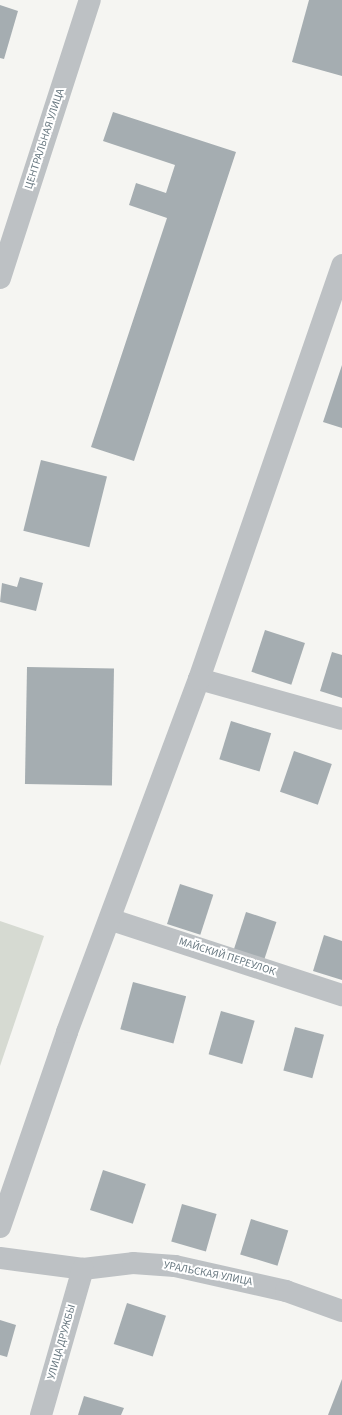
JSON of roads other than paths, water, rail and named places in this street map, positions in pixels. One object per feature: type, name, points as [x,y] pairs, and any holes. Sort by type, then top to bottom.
[{"type":"street","name":"ЦЕНТРАЛЬНАЯ УЛИЦА","points":[[0,278],[90,0]]},
{"type":"street","points":[[0,1227],[67,1032],[112,920],[336,304],[342,265]]},
{"type":"street","points":[[199,679],[342,719]]},
{"type":"street","name":"МАЙСКИЙ ПЕРЕУЛОК","points":[[112,920],[342,995]]},
{"type":"street","name":"УРАЛЬСКАЯ УЛИЦА","points":[[0,1258],[83,1269],[133,1263],[175,1266],[286,1291],[342,1311]]},
{"type":"street","name":"УЛИЦА ДРУЖБЫ","points":[[41,1415],[83,1269]]}]
